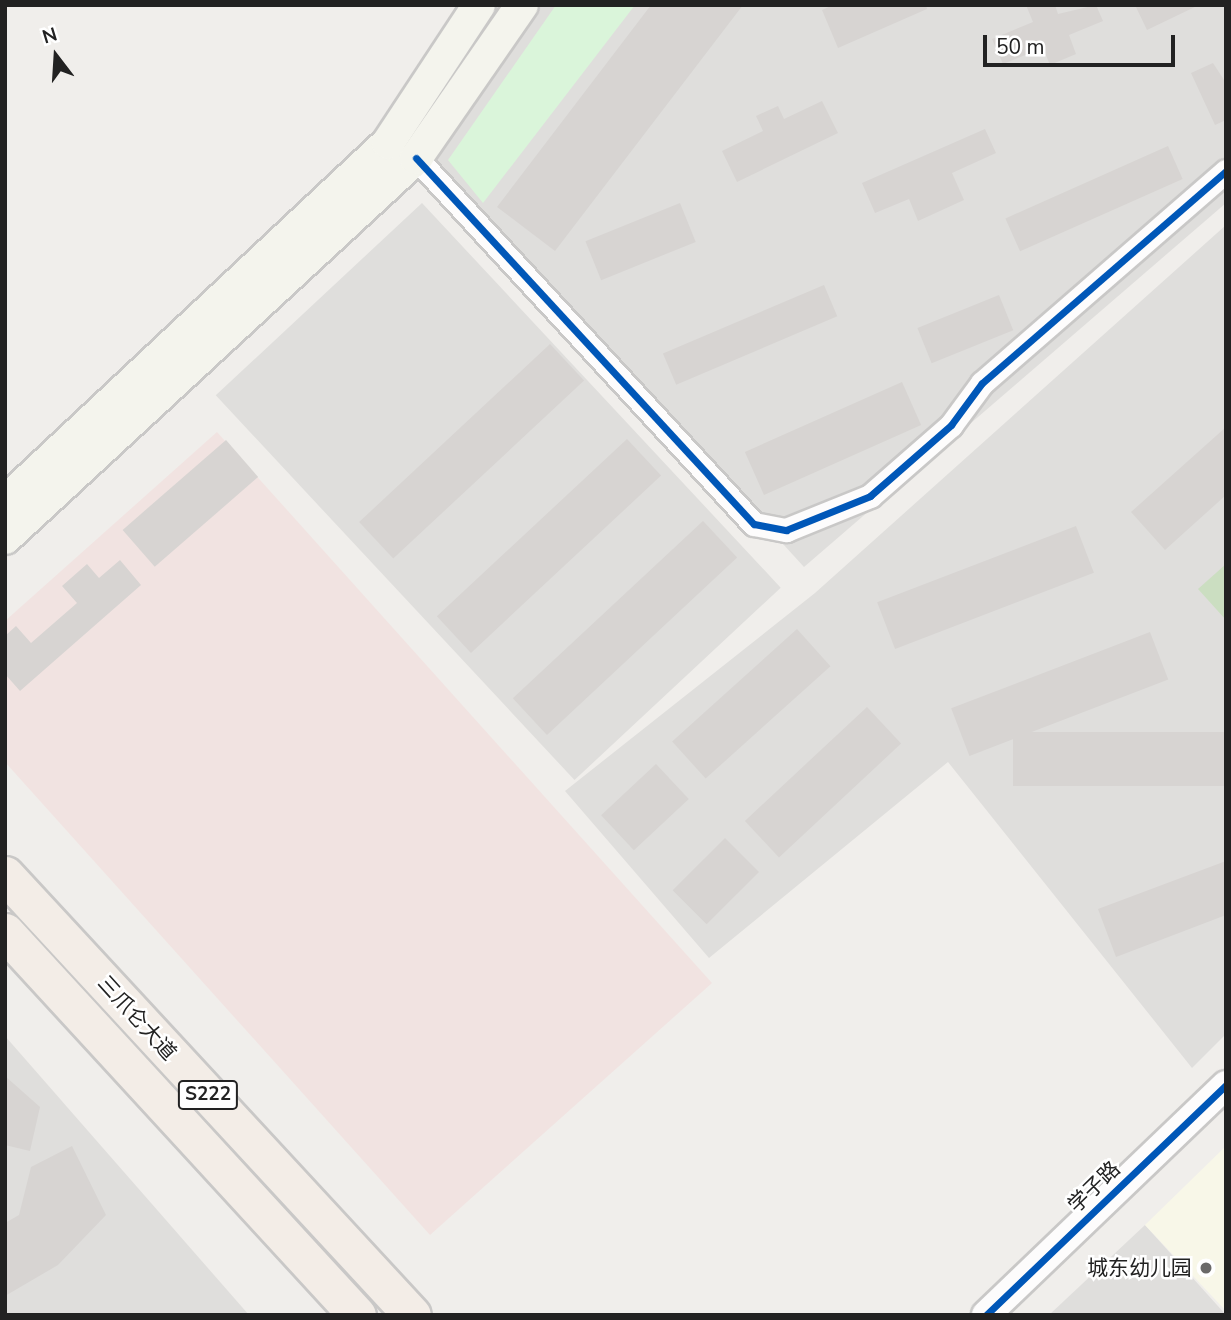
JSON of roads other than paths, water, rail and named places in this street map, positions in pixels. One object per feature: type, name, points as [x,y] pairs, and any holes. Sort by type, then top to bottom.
[{"type":"main road","points":[[5,502],[388,143],[479,5]]},
{"type":"main road","points":[[5,538],[415,158],[522,5]]},
{"type":"main road","name":"三爪仑大道","points":[[5,874],[412,1315]]},
{"type":"main road","name":"三爪仑大道","points":[[5,932],[357,1315]]},
{"type":"street","points":[[415,158],[754,524],[786,530],[870,496],[951,425],[982,383],[1226,171]]},
{"type":"street","name":"学子路","points":[[986,1315],[1226,1085]]},
{"type":"place","name":"城东幼儿园","points":[[1206,1268]]}]
